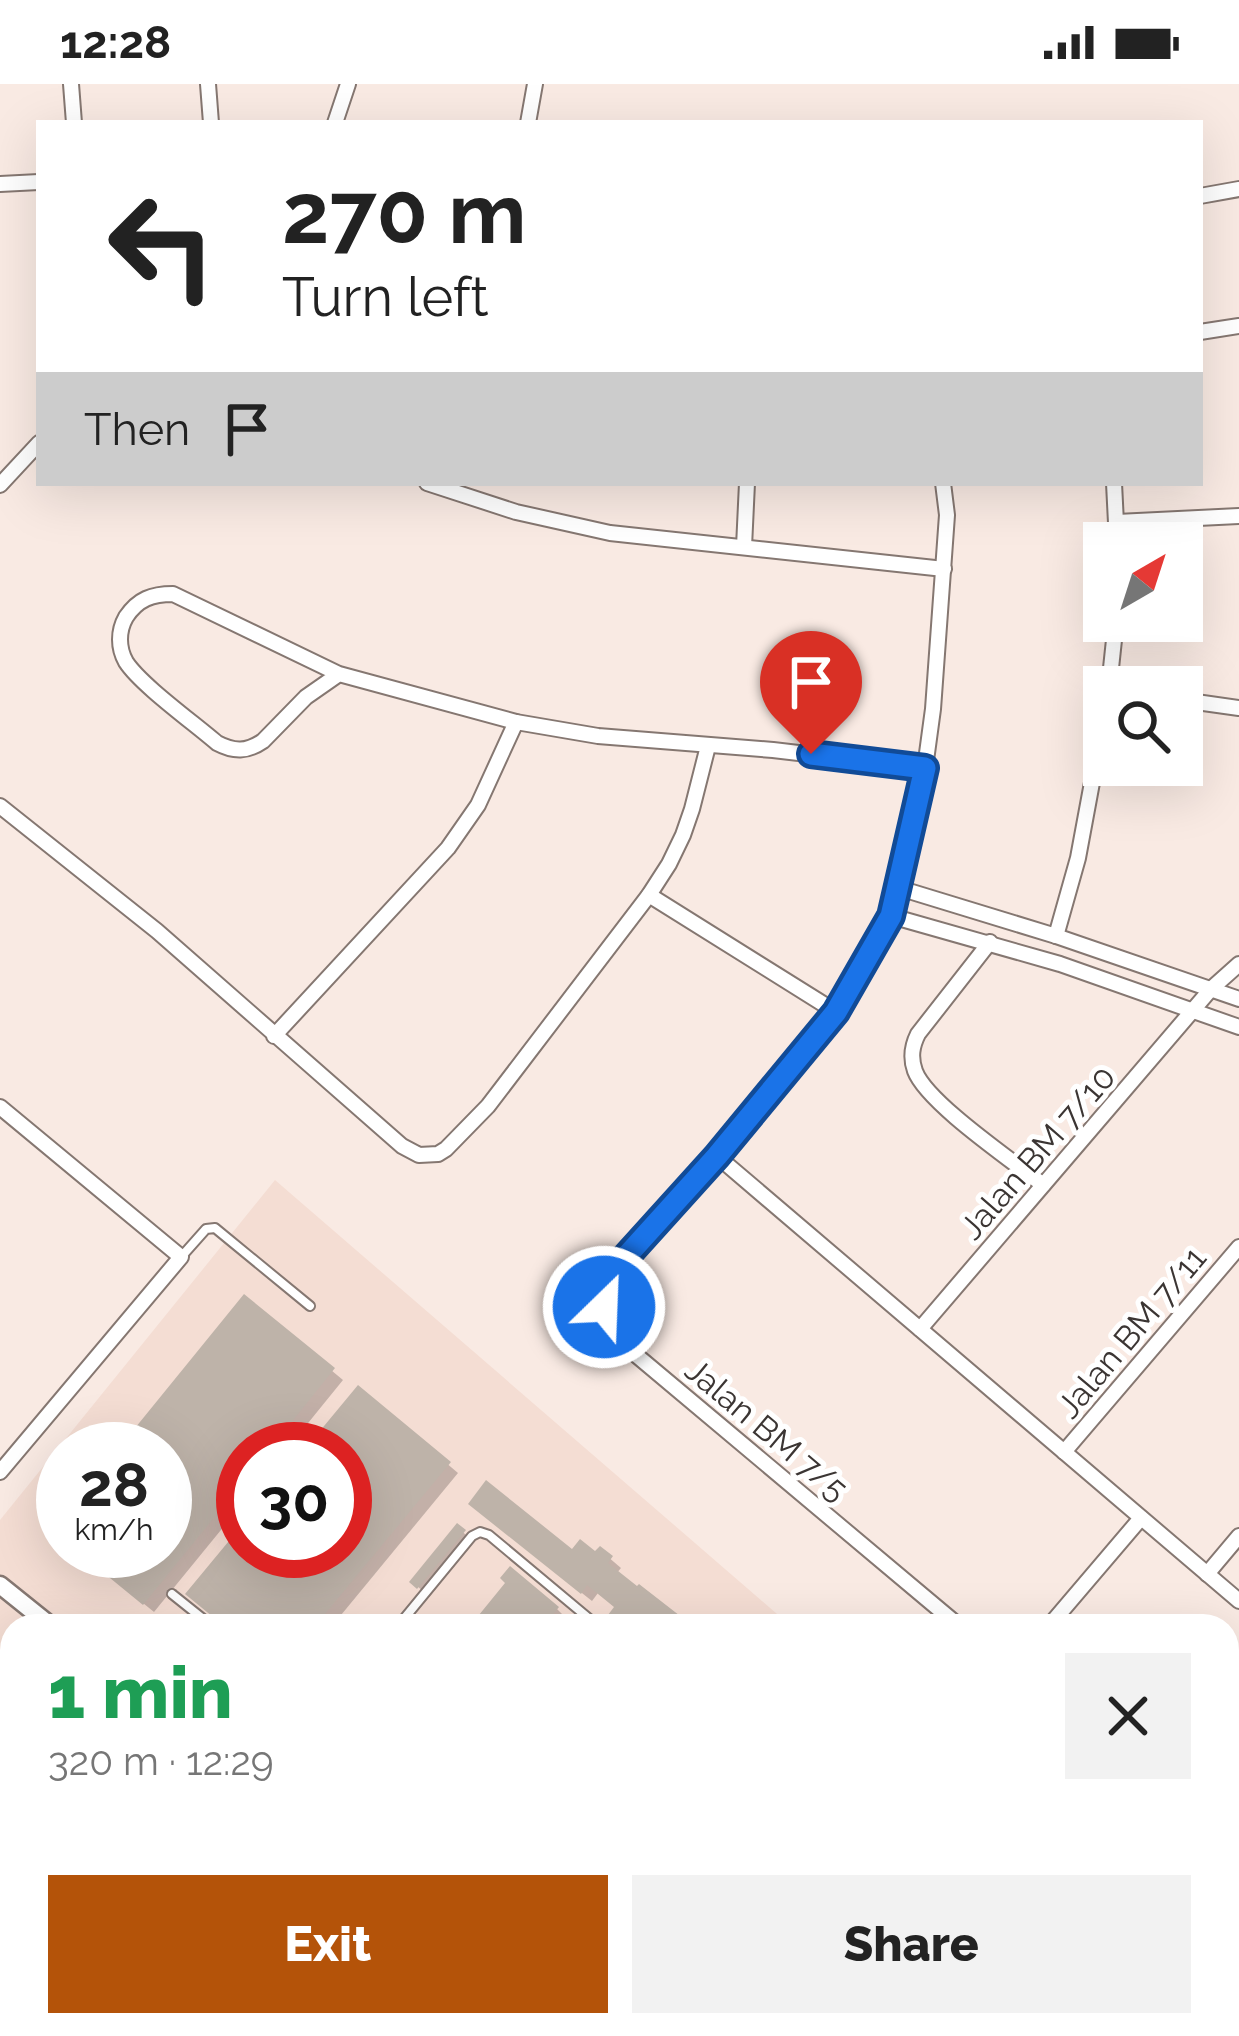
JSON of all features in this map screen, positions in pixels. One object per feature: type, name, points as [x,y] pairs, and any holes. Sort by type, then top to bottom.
[{"type":"street","points":[[71,84],[74,120]]},
{"type":"street","points":[[208,84],[211,120]]},
{"type":"street","points":[[336,120],[348,84]]},
{"type":"street","points":[[529,120],[535,84]]},
{"type":"street","points":[[0,184],[36,182]]},
{"type":"street","points":[[1203,195],[1239,189]]},
{"type":"street","points":[[1203,332],[1239,326]]},
{"type":"street","points":[[0,485],[36,446]]},
{"type":"street","points":[[436,486],[516,512],[610,533],[944,569]]},
{"type":"street","points":[[745,547],[747,486]]},
{"type":"street","name":"Jalan BM 7/5","points":[[943,486],[947,515],[934,710],[891,916],[836,1012],[717,1156],[613,1271],[604,1307],[608,1328],[617,1339],[945,1614]]},
{"type":"street","points":[[1114,486],[1118,522],[1239,516]]},
{"type":"street","points":[[339,674],[306,697],[254,746],[236,750],[217,743],[128,664],[120,644],[121,630],[137,603],[154,594],[173,593],[339,674],[516,722],[598,736],[925,768]]},
{"type":"street","points":[[1203,703],[1239,708]]},
{"type":"street","points":[[274,1036],[448,848],[478,806],[516,722]]},
{"type":"street","points":[[0,806],[157,931],[402,1146],[419,1155],[438,1154],[488,1106],[649,895],[683,836],[708,746]]},
{"type":"street","points":[[1056,936],[1091,786]]},
{"type":"street","points":[[899,888],[1239,999]]},
{"type":"street","points":[[649,895],[836,1012]]},
{"type":"street","points":[[891,916],[1060,964],[1239,1027]]},
{"type":"street","points":[[990,942],[918,1034],[912,1050],[914,1067],[921,1083],[951,1112],[1043,1185]]},
{"type":"street","name":"Jalan BM 7/10","points":[[920,1329],[1211,989],[1239,964]]},
{"type":"street","points":[[0,1107],[181,1257],[0,1472]]},
{"type":"street","points":[[717,1156],[1239,1601]]},
{"type":"street","name":"Jalan BM 7/11","points":[[1064,1452],[1239,1247]]},
{"type":"street","points":[[1059,1614],[1142,1518]]},
{"type":"street","points":[[1207,1574],[1239,1536]]},
{"type":"street","points":[[0,1585],[36,1614]]},
{"type":"lane","points":[[181,1257],[203,1232],[215,1228],[310,1306]]},
{"type":"lane","points":[[408,1614],[480,1532],[584,1614]]},
{"type":"lane","points":[[172,1594],[197,1614]]},
{"type":"shaded area","points":[[275,1180],[777,1614],[0,1614],[0,1520],[36,1475],[36,1578],[192,1578],[192,1422],[79,1422]]},
{"type":"building","points":[[244,1294],[335,1368],[292,1422],[216,1422],[216,1515],[192,1545],[192,1422],[140,1422]]},
{"type":"building","points":[[358,1385],[451,1462],[372,1557],[372,1422],[327,1422]]},
{"type":"building","points":[[486,1480],[572,1549],[580,1539],[595,1551],[600,1546],[613,1556],[608,1563],[678,1614],[609,1614],[614,1607],[587,1585],[581,1594],[468,1504]]},
{"type":"building","points":[[457,1523],[466,1530],[417,1589],[409,1582]]},
{"type":"building","points":[[216,1557],[216,1578],[355,1578],[325,1614],[209,1614],[185,1594]]},
{"type":"building","points":[[510,1566],[559,1607],[553,1614],[480,1614],[505,1583],[500,1578]]},
{"type":"building","points":[[110,1578],[165,1578],[143,1605]]},
{"type":"route","points":[[604,1307],[613,1271],[717,1156],[836,1012],[891,916],[925,768],[811,754]]}]
